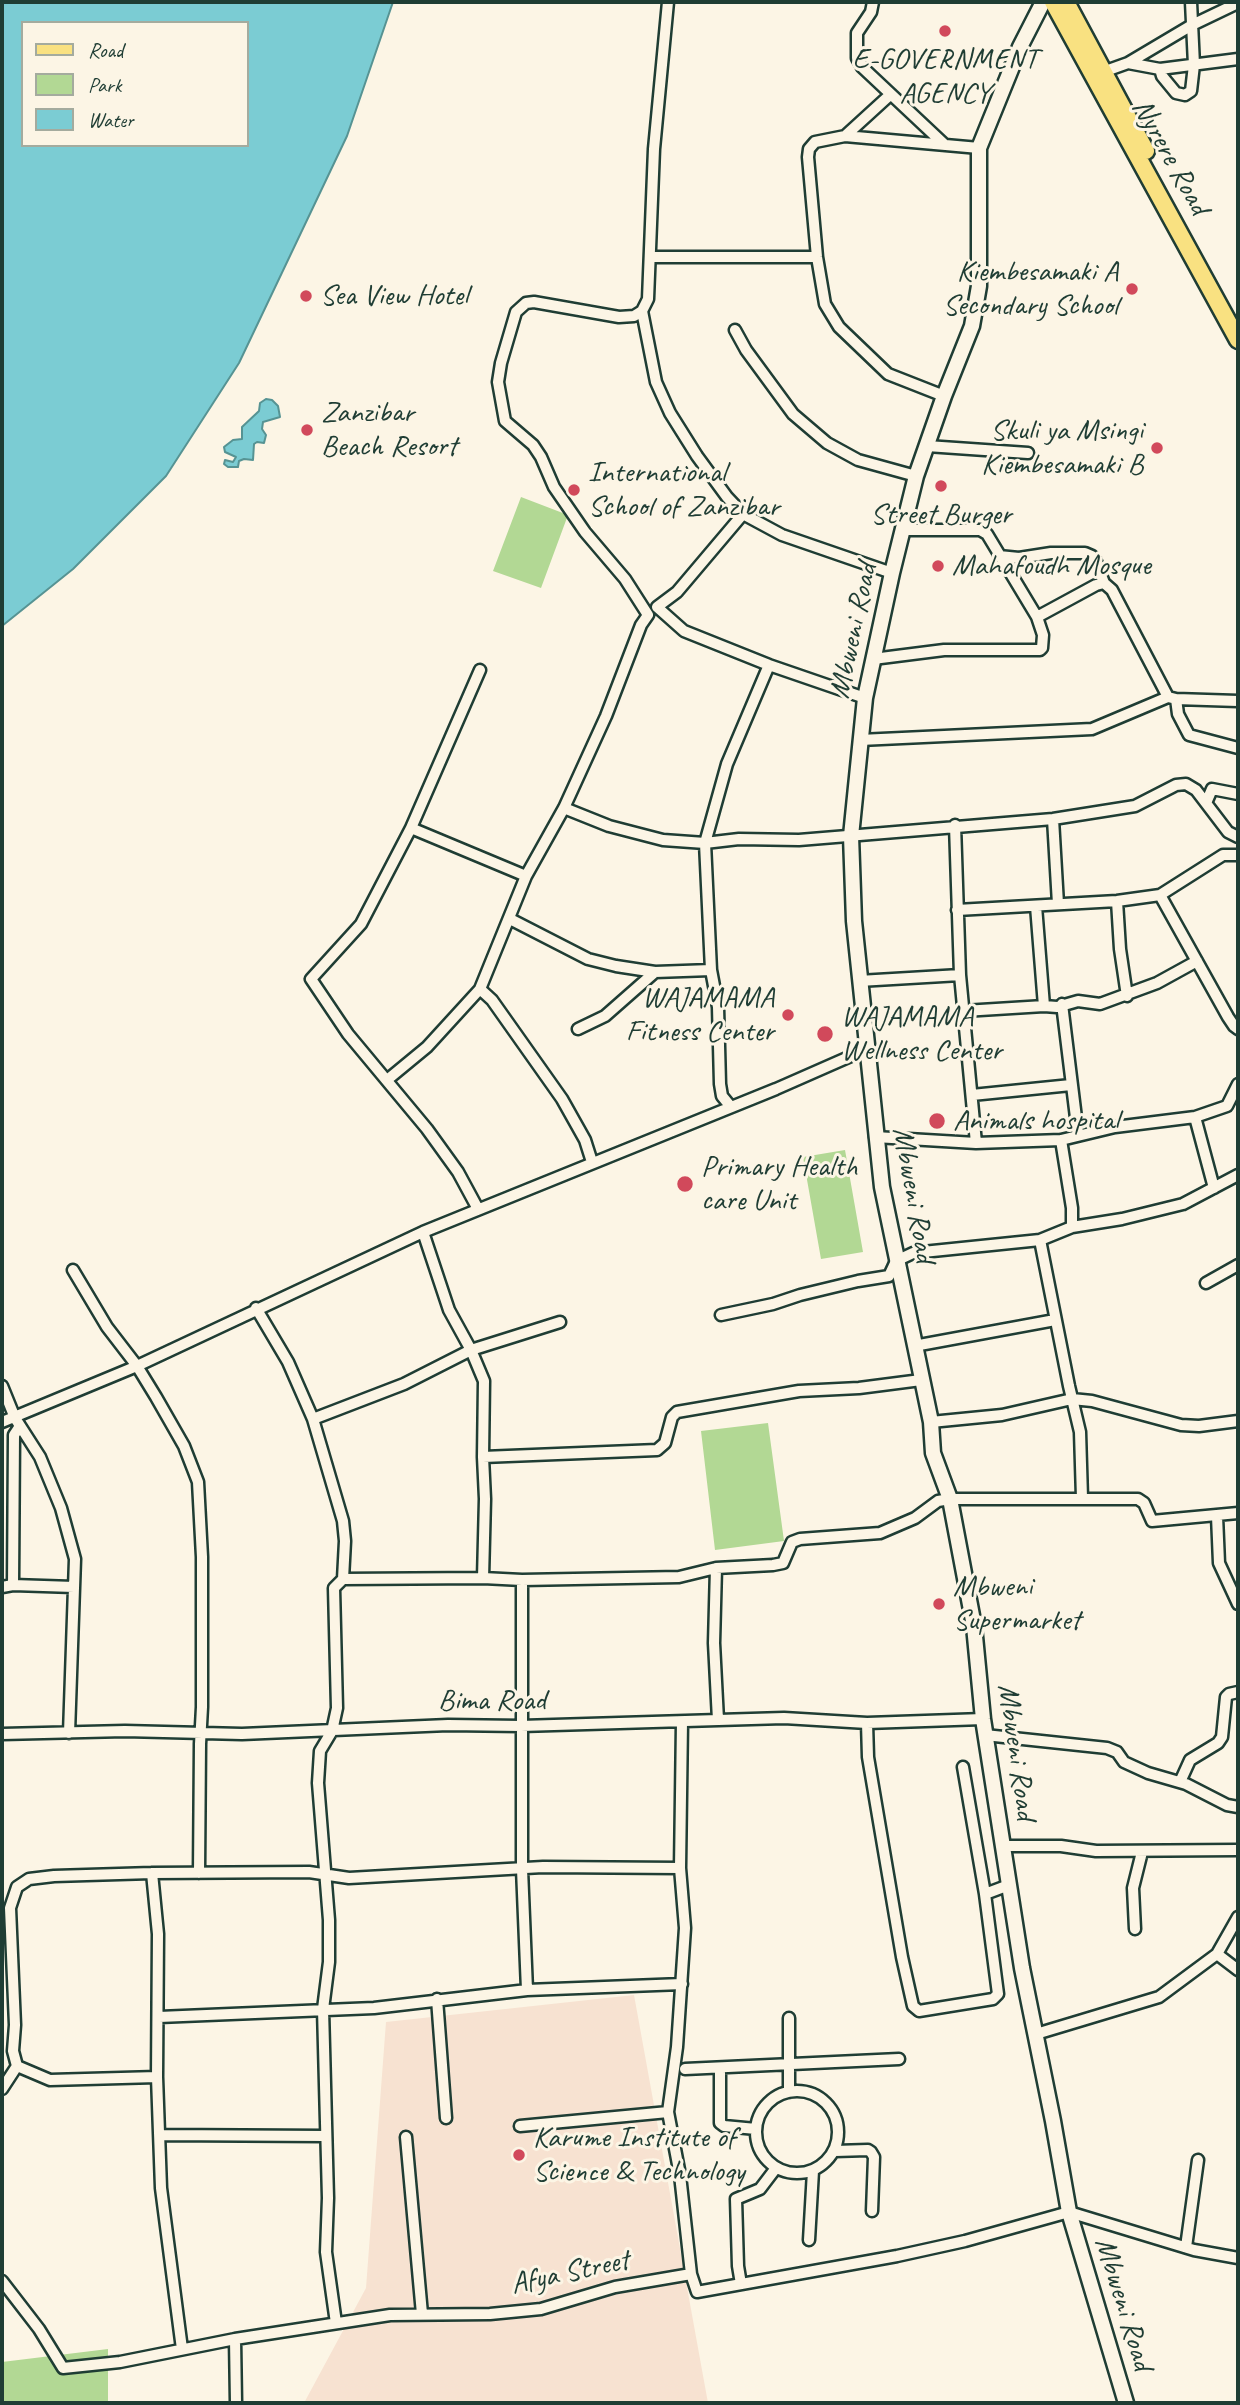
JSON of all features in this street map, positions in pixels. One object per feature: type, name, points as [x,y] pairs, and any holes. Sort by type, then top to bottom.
[{"type":"main road","name":"Nyrere Road","points":[[1053,2],[1098,73],[1238,318]]},
{"type":"main road","name":"Nyrere Road","points":[[1066,2],[1098,73],[1238,340]]},
{"type":"street","points":[[648,615],[625,579],[585,532],[554,486],[533,445],[505,421],[498,382],[516,312],[527,303],[619,317],[634,316],[642,311],[648,299],[654,149],[668,2]]},
{"type":"street","points":[[873,2],[871,12],[857,33],[857,58],[862,67],[945,145]]},
{"type":"street","name":"Mbweni Road","points":[[1043,2],[1020,47],[979,148],[979,286],[972,326],[916,477],[902,530],[865,698],[851,836],[859,981],[882,1187],[931,1422],[933,1453],[950,1499],[974,1626],[985,1735],[1009,1885],[1069,2212],[1125,2403]]},
{"type":"street","points":[[1160,69],[1171,88],[1180,95],[1185,95],[1193,87],[1191,2]]},
{"type":"street","points":[[1098,73],[1128,63],[1192,25],[1238,3]]},
{"type":"street","points":[[1128,63],[1160,69],[1238,59]]},
{"type":"street","points":[[845,136],[891,94]]},
{"type":"street","points":[[944,396],[888,374],[839,327],[825,304],[817,257],[809,149],[815,142],[845,136],[979,148]]},
{"type":"street","points":[[651,257],[817,257]]},
{"type":"street","points":[[642,311],[656,382],[670,413],[705,466],[743,514],[782,535],[892,573]]},
{"type":"street","points":[[735,330],[746,350],[793,414],[827,443],[858,460],[916,477]]},
{"type":"street","points":[[927,446],[1028,453]]},
{"type":"street","points":[[387,1080],[427,1047],[480,989],[526,876],[564,808],[606,716],[641,625],[648,615],[677,592],[743,514]]},
{"type":"street","points":[[873,659],[944,650],[1042,648],[1043,635],[1037,617],[991,540],[980,530],[902,530]]},
{"type":"street","points":[[999,556],[1019,558],[1051,553],[1088,554],[1096,559],[1104,583],[1112,590],[1172,698],[1189,735],[1238,748]]},
{"type":"street","points":[[1037,617],[1104,583]]},
{"type":"street","points":[[657,607],[684,631],[769,665],[865,698]]},
{"type":"street","points":[[731,1107],[722,1096],[720,1084],[718,1007],[711,970],[705,843],[727,764],[769,665]]},
{"type":"street","points":[[478,1209],[458,1172],[348,1034],[312,979],[361,923],[411,828],[480,670]]},
{"type":"street","points":[[860,740],[1092,729],[1172,698],[1238,701]]},
{"type":"street","points":[[564,808],[609,826],[663,840],[705,843],[851,836],[955,825],[1053,819],[1135,806],[1176,785],[1186,784],[1196,790],[1228,832],[1238,837]]},
{"type":"street","points":[[1206,803],[1212,789],[1238,794]]},
{"type":"street","points":[[1053,819],[1058,904]]},
{"type":"street","points":[[955,825],[960,975],[976,1143]]},
{"type":"street","points":[[411,828],[526,876]]},
{"type":"street","points":[[957,911],[1117,901],[1160,895],[1223,855],[1238,855]]},
{"type":"street","points":[[1160,895],[1228,1017],[1238,1028]]},
{"type":"street","points":[[1117,901],[1127,996]]},
{"type":"street","points":[[1036,906],[1044,1006]]},
{"type":"street","points":[[510,919],[589,959],[655,972],[711,970]]},
{"type":"street","points":[[964,1011],[1056,1007],[1078,1001],[1100,1004],[1157,983],[1197,961]]},
{"type":"street","points":[[578,1030],[605,1016],[655,972]]},
{"type":"street","points":[[859,981],[960,975]]},
{"type":"street","points":[[480,989],[492,1000],[562,1099],[585,1140],[592,1162]]},
{"type":"street","points":[[1062,1004],[1078,1134]]},
{"type":"street","points":[[2,1422],[18,1422],[256,1308],[423,1232],[826,1069],[867,1049]]},
{"type":"street","points":[[875,1137],[976,1143],[1061,1140],[1115,1127],[1195,1117],[1233,1106],[1238,1084]]},
{"type":"street","points":[[972,1095],[1071,1085]]},
{"type":"street","points":[[1195,1117],[1214,1188]]},
{"type":"street","points":[[1061,1140],[1072,1208],[1072,1227]]},
{"type":"street","points":[[721,1315],[773,1304],[800,1294],[889,1276],[897,1261],[913,1253],[1040,1240],[1072,1227],[1182,1205],[1238,1175]]},
{"type":"street","points":[[423,1232],[449,1310],[484,1381],[483,1577]]},
{"type":"street","points":[[1040,1240],[1080,1432],[1082,1498]]},
{"type":"street","points":[[1206,1283],[1238,1265]]},
{"type":"street","points":[[73,1270],[107,1327],[137,1366],[184,1446],[198,1482],[202,1570],[199,1873]]},
{"type":"street","points":[[256,1308],[288,1362],[313,1419],[343,1521],[345,1541],[343,1579],[334,1588],[337,1708],[332,1731],[320,1751],[318,1783],[327,1874],[329,1962],[323,2010],[327,2259],[336,2323]]},
{"type":"street","points":[[914,1346],[1055,1320]]},
{"type":"street","points":[[313,1419],[404,1384],[471,1350],[560,1322]]},
{"type":"street","points":[[483,1457],[657,1450],[665,1443],[672,1417],[677,1412],[799,1391],[859,1388],[921,1380]]},
{"type":"street","points":[[2,1386],[18,1422],[40,1457],[61,1508],[75,1559],[69,1733]]},
{"type":"street","points":[[931,1422],[1002,1415],[1072,1399],[1092,1401],[1181,1425],[1199,1426],[1238,1421]]},
{"type":"street","points":[[13,1585],[14,1435],[18,1422]]},
{"type":"street","points":[[343,1579],[679,1577],[716,1568],[773,1565],[783,1563],[792,1542],[800,1539],[880,1533],[915,1518],[938,1501],[950,1499],[1138,1499],[1144,1503],[1152,1521],[1238,1513]]},
{"type":"street","points":[[1217,1516],[1219,1563],[1238,1604]]},
{"type":"street","points":[[716,1568],[714,1643],[718,1720]]},
{"type":"street","points":[[522,1580],[522,1869],[527,1990]]},
{"type":"street","points":[[2,1587],[74,1587]]},
{"type":"street","points":[[1180,1782],[1190,1760],[1222,1738],[1226,1697],[1238,1692]]},
{"type":"street","name":"Bima Road","points":[[2,1734],[125,1731],[242,1734],[448,1725],[682,1723],[784,1718],[867,1723],[983,1719]]},
{"type":"street","points":[[682,1723],[680,1868],[685,1928],[677,2047],[668,2112],[680,2175],[691,2274],[697,2292],[924,2250],[1069,2212],[1186,2247],[1238,2258]]},
{"type":"street","points":[[867,1723],[868,1757],[902,1957],[914,2006],[919,2011],[993,1999],[998,1994],[985,1894],[963,1767]]},
{"type":"street","points":[[985,1735],[1107,1748],[1117,1752],[1124,1762],[1148,1773],[1180,1782],[1227,1805],[1238,1807]]},
{"type":"street","points":[[1003,1846],[1061,1846],[1096,1851],[1142,1852],[1238,1850]]},
{"type":"street","points":[[1135,1929],[1133,1888],[1142,1852]]},
{"type":"street","points":[[2,2089],[17,2066],[13,2051],[15,2025],[6,1908],[17,1887],[29,1879],[99,1874],[301,1872],[349,1878],[590,1866],[680,1868]]},
{"type":"street","points":[[152,1874],[158,1934],[158,2077],[162,2188],[182,2349]]},
{"type":"street","points":[[985,1894],[1009,1885]]},
{"type":"street","points":[[1036,2034],[1159,1997],[1217,1954],[1238,1917]]},
{"type":"street","points":[[1217,1954],[1238,1970]]},
{"type":"street","points":[[159,2017],[374,2008],[527,1990],[682,1984]]},
{"type":"street","points":[[436,1999],[446,2118]]},
{"type":"street","points":[[789,2018],[789,2092]]},
{"type":"street","points":[[684,2069],[899,2059]]},
{"type":"street","points":[[17,2066],[50,2080],[158,2077]]},
{"type":"street","points":[[720,2068],[720,2123],[724,2126],[756,2129]]},
{"type":"street","points":[[789,2092],[812,2094],[831,2107],[839,2129],[835,2151],[826,2163],[813,2171],[790,2173],[776,2168],[760,2151],[756,2129],[760,2114],[769,2102],[789,2092]]},
{"type":"street","points":[[520,2126],[668,2112]]},
{"type":"street","points":[[160,2135],[268,2138],[325,2136]]},
{"type":"street","points":[[406,2137],[422,2314]]},
{"type":"street","points":[[835,2151],[871,2152],[874,2157],[872,2211]]},
{"type":"street","points":[[1186,2247],[1198,2160]]},
{"type":"street","points":[[741,2284],[736,2199],[760,2189],[776,2168]]},
{"type":"street","points":[[809,2240],[813,2171]]},
{"type":"street","name":"Afya Street","points":[[2,2281],[39,2329],[63,2368],[120,2362],[235,2339],[390,2315],[490,2314],[541,2309],[615,2287],[691,2274]]},
{"type":"street","points":[[235,2339],[236,2403]]},
{"type":"shaded area","name":"Karume Institute of Science & Technology","points":[[634,1995],[708,2403],[304,2403],[366,2288],[386,2022]]},
{"type":"green space","points":[[521,497],[568,515],[541,588],[493,571]]},
{"type":"green space","points":[[845,1150],[863,1252],[821,1259],[803,1157]]},
{"type":"green space","points":[[768,1423],[784,1541],[715,1550],[701,1431]]},
{"type":"green space","points":[[108,2349],[108,2403],[2,2403],[2,2362]]},
{"type":"water","points":[[2,2],[393,2],[347,136],[239,363],[166,476],[73,569],[2,626]]},
{"type":"water","points":[[266,399],[272,400],[278,406],[280,417],[263,422],[262,429],[266,435],[264,443],[254,444],[253,460],[244,459],[239,461],[238,467],[228,467],[224,464],[225,460],[233,462],[236,457],[225,452],[224,447],[233,440],[242,439],[242,427],[259,411],[260,403]]},
{"type":"place","name":"E-GOVERNMENT AGENCY","points":[[945,31]]},
{"type":"place","name":"Kiembesamaki A Secondary School","points":[[1132,289]]},
{"type":"place","name":"Sea View Hotel","points":[[306,296]]},
{"type":"place","name":"Zanzibar Beach Resort","points":[[307,430]]},
{"type":"place","name":"Skuli ya Msingi Kiembesamaki B","points":[[1157,448]]},
{"type":"place","name":"Street Burger","points":[[941,486]]},
{"type":"place","name":"International School of Zanzibar","points":[[574,490]]},
{"type":"place","name":"Mahafoudh Mosque","points":[[938,566]]},
{"type":"place","name":"WAJAMAMA Fitness Center","points":[[788,1015]]},
{"type":"place","name":"WAJAMAMA Wellness Center","points":[[825,1034]]},
{"type":"place","name":"Animals hospital","points":[[937,1121]]},
{"type":"place","name":"Primary Health care Unit","points":[[685,1184]]},
{"type":"place","name":"Mbweni Supermarket","points":[[939,1604]]},
{"type":"place","name":"Karume Institute of Science & Technology","points":[[519,2155]]}]
